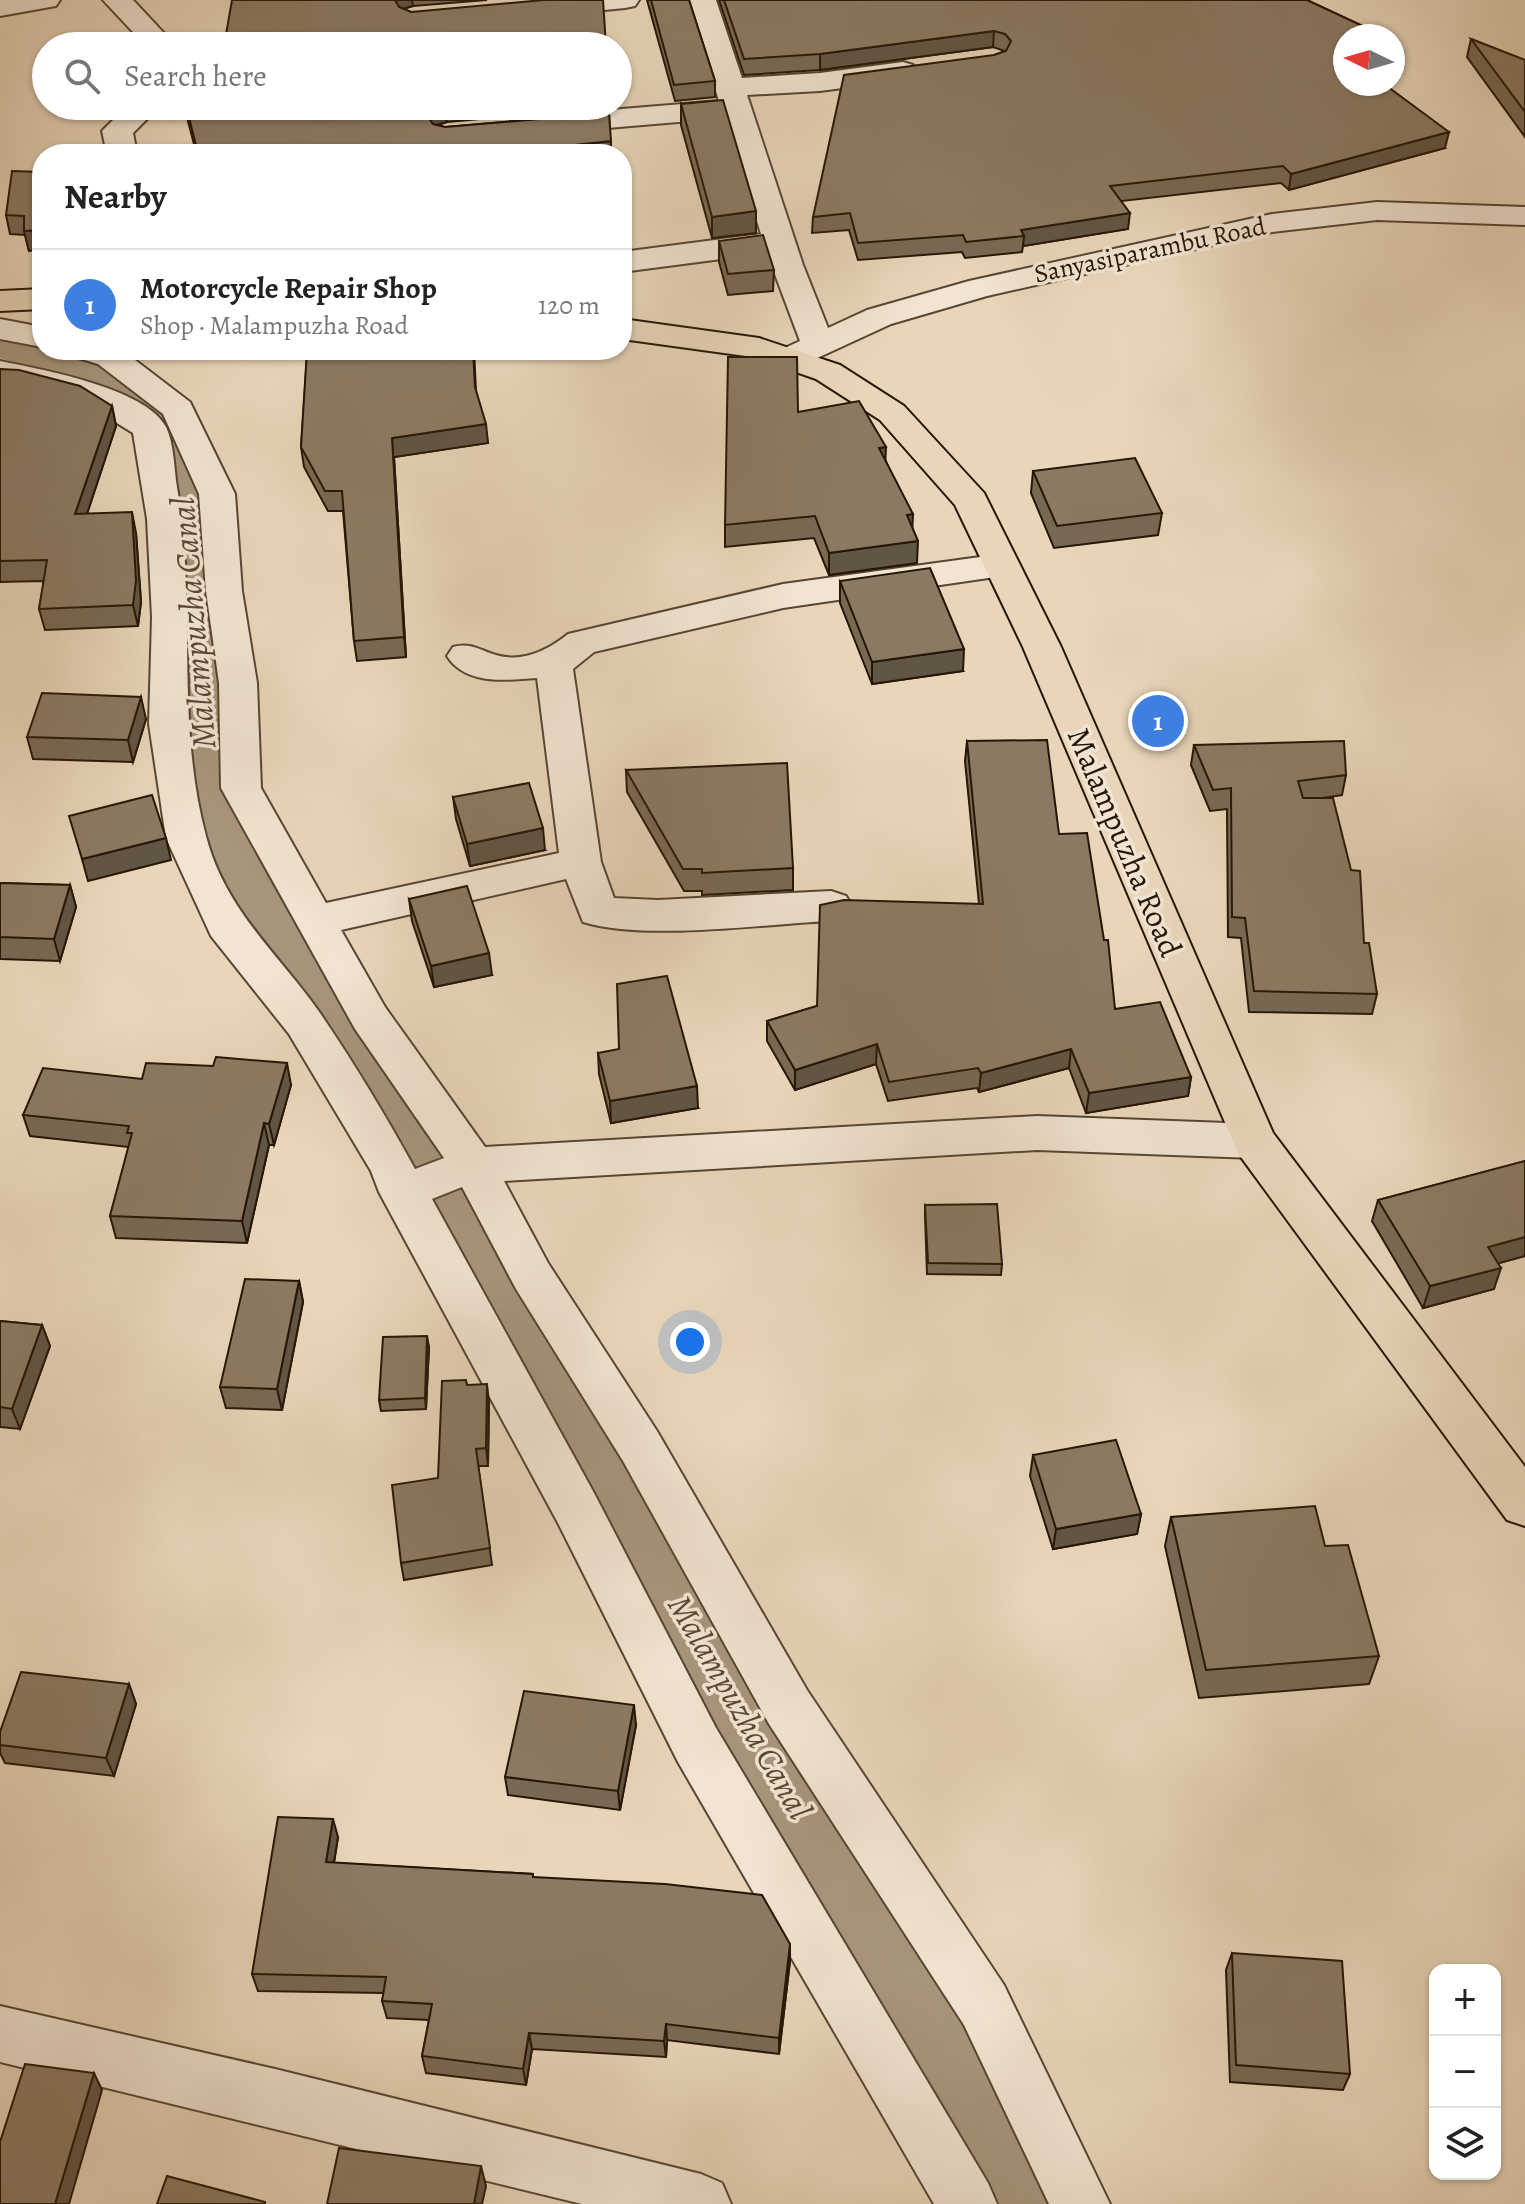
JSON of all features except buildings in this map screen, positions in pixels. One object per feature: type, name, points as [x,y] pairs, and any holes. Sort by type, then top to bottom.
[{"type":"main road","points":[[0,301],[32,299]]},
{"type":"main road","name":"Malampuzha Road","points":[[632,330],[803,352],[892,413],[971,501],[1042,647],[1254,1141],[1525,1505]]},
{"type":"street","points":[[0,7],[46,0]]},
{"type":"street","points":[[117,0],[148,32]]},
{"type":"street","points":[[520,9],[625,0]]},
{"type":"street","points":[[702,0],[779,242],[803,352]]},
{"type":"street","points":[[632,112],[930,68]]},
{"type":"street","points":[[120,144],[117,131],[129,120]]},
{"type":"street","points":[[528,126],[572,120]]},
{"type":"street","name":"Sanyasiparambu Road","points":[[803,352],[879,317],[980,288],[1272,223],[1377,211],[1525,216]]},
{"type":"street","points":[[632,261],[779,242]]},
{"type":"street","points":[[0,329],[32,335]]},
{"type":"street","points":[[114,360],[178,409],[217,494],[224,591],[238,683],[241,788],[318,920],[370,1018],[473,1165],[532,1276],[640,1446],[788,1707],[984,2005],[1080,2204]]},
{"type":"street","points":[[0,371],[84,389],[119,405],[150,429],[165,519],[171,617],[168,724],[186,838],[226,926],[304,1023],[388,1160],[402,1192],[576,1508],[697,1745],[967,2204]]},
{"type":"street","points":[[466,656],[493,669],[554,665],[581,643],[783,596],[1002,565]]},
{"type":"street","points":[[554,665],[581,862],[598,912],[658,915],[831,906]]},
{"type":"street","points":[[318,920],[581,862]]},
{"type":"street","points":[[402,1192],[473,1165],[1037,1133],[1254,1141]]},
{"type":"street","points":[[0,2034],[275,2098],[701,2204]]},
{"type":"waterway","name":"Malampuzha Canal","points":[[0,344],[32,351]]},
{"type":"waterway","name":"Malampuzha Canal","points":[[60,360],[159,411],[178,469],[201,650],[203,757],[246,872],[311,993],[413,1149]]},
{"type":"waterway","name":"Malampuzha Canal","points":[[450,1210],[556,1380],[781,1781],[1031,2204]]},
{"type":"place","name":"Motorcycle Repair Shop","points":[[1158,721]]}]
